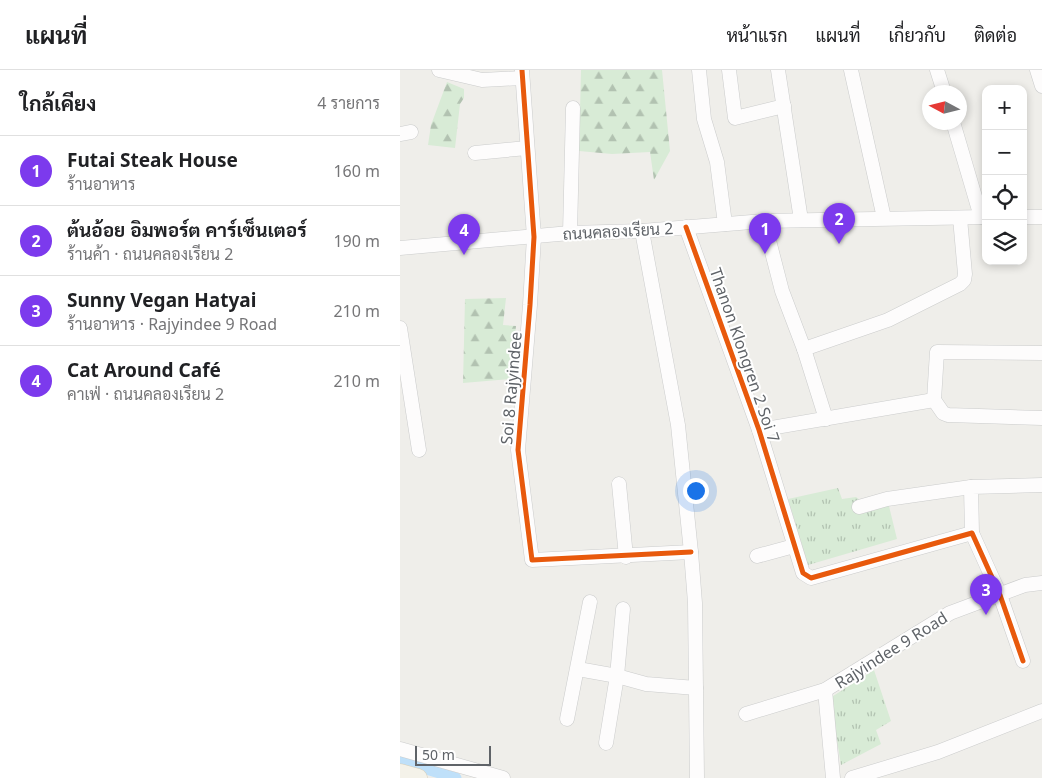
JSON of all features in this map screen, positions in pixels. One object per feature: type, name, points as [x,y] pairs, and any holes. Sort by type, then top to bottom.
[{"type":"main road","points":[[400,773],[418,778]]},
{"type":"street","points":[[439,70],[482,80],[522,74],[534,237]]},
{"type":"street","points":[[699,70],[704,119],[717,162],[724,224]]},
{"type":"street","points":[[729,70],[735,118],[784,106]]},
{"type":"street","points":[[778,70],[801,220]]},
{"type":"street","points":[[851,70],[884,218]]},
{"type":"street","points":[[937,70],[942,85]]},
{"type":"street","points":[[1037,70],[1042,86]]},
{"type":"street","points":[[570,234],[573,108]]},
{"type":"street","points":[[956,130],[982,211]]},
{"type":"street","points":[[475,153],[527,148]]},
{"type":"street","name":"ถนนคลองเรียน 2","points":[[400,248],[764,221],[982,217]]},
{"type":"street","points":[[1027,217],[1042,217]]},
{"type":"street","points":[[804,349],[888,320],[960,284],[964,280],[965,274],[960,218]]},
{"type":"street","points":[[764,221],[782,291],[804,349],[826,420]]},
{"type":"street","name":"Thanon Klongren 2 Soi 7","points":[[686,227],[759,430],[802,571],[806,576],[811,578],[972,533]]},
{"type":"street","points":[[642,231],[678,425],[691,552],[695,603],[696,778]]},
{"type":"street","name":"Soi 8 Rajyindee","points":[[534,237],[518,450],[532,560],[626,557],[691,552]]},
{"type":"street","points":[[400,328],[420,450]]},
{"type":"street","points":[[1042,353],[937,352],[934,400],[945,415],[1042,418]]},
{"type":"street","points":[[759,430],[934,400]]},
{"type":"street","points":[[619,484],[626,557]]},
{"type":"street","points":[[859,507],[887,499],[971,487],[1042,485]]},
{"type":"street","points":[[971,487],[972,533],[1000,595],[1023,661]]},
{"type":"street","points":[[757,556],[794,546]]},
{"type":"street","name":"Rajyindee 9 Road","points":[[746,714],[825,690],[950,613],[1025,585],[1042,583]]},
{"type":"street","points":[[567,719],[590,602]]},
{"type":"street","points":[[606,743],[617,676],[623,609]]},
{"type":"street","points":[[578,670],[617,676],[646,684],[696,688]]},
{"type":"street","name":"Rajyindee 9 Road","points":[[825,690],[833,778]]},
{"type":"street","points":[[852,778],[938,752],[1042,711]]},
{"type":"street","points":[[400,748],[503,778]]},
{"type":"green space","points":[[581,70],[662,70],[670,151],[654,180],[650,152],[612,154],[579,151]]},
{"type":"green space","points":[[447,82],[464,89],[464,98],[460,104],[455,148],[428,145],[431,125]]},
{"type":"green space","points":[[506,298],[503,325],[516,326],[511,379],[463,383],[465,299]]},
{"type":"green space","points":[[838,488],[842,499],[856,497],[864,503],[888,502],[897,539],[808,565],[788,499]]},
{"type":"green space","points":[[874,670],[891,721],[876,730],[881,744],[841,765],[830,698]]},
{"type":"waterway","points":[[400,761],[456,778]]},
{"type":"cycle path","points":[[522,70],[534,237],[518,450],[532,560],[691,552]]},
{"type":"cycle path","points":[[686,227],[759,430],[803,573],[811,578],[972,533],[1000,595],[1023,661]]},
{"type":"place","name":"ต้นอ้อย อิมพอร์ต คาร์เซ็นเตอร์","points":[[839,244]]},
{"type":"place","name":"Futai Steak House","points":[[765,254]]},
{"type":"place","name":"Cat Around Café","points":[[464,255]]},
{"type":"place","name":"Sunny Vegan Hatyai","points":[[986,615]]}]
